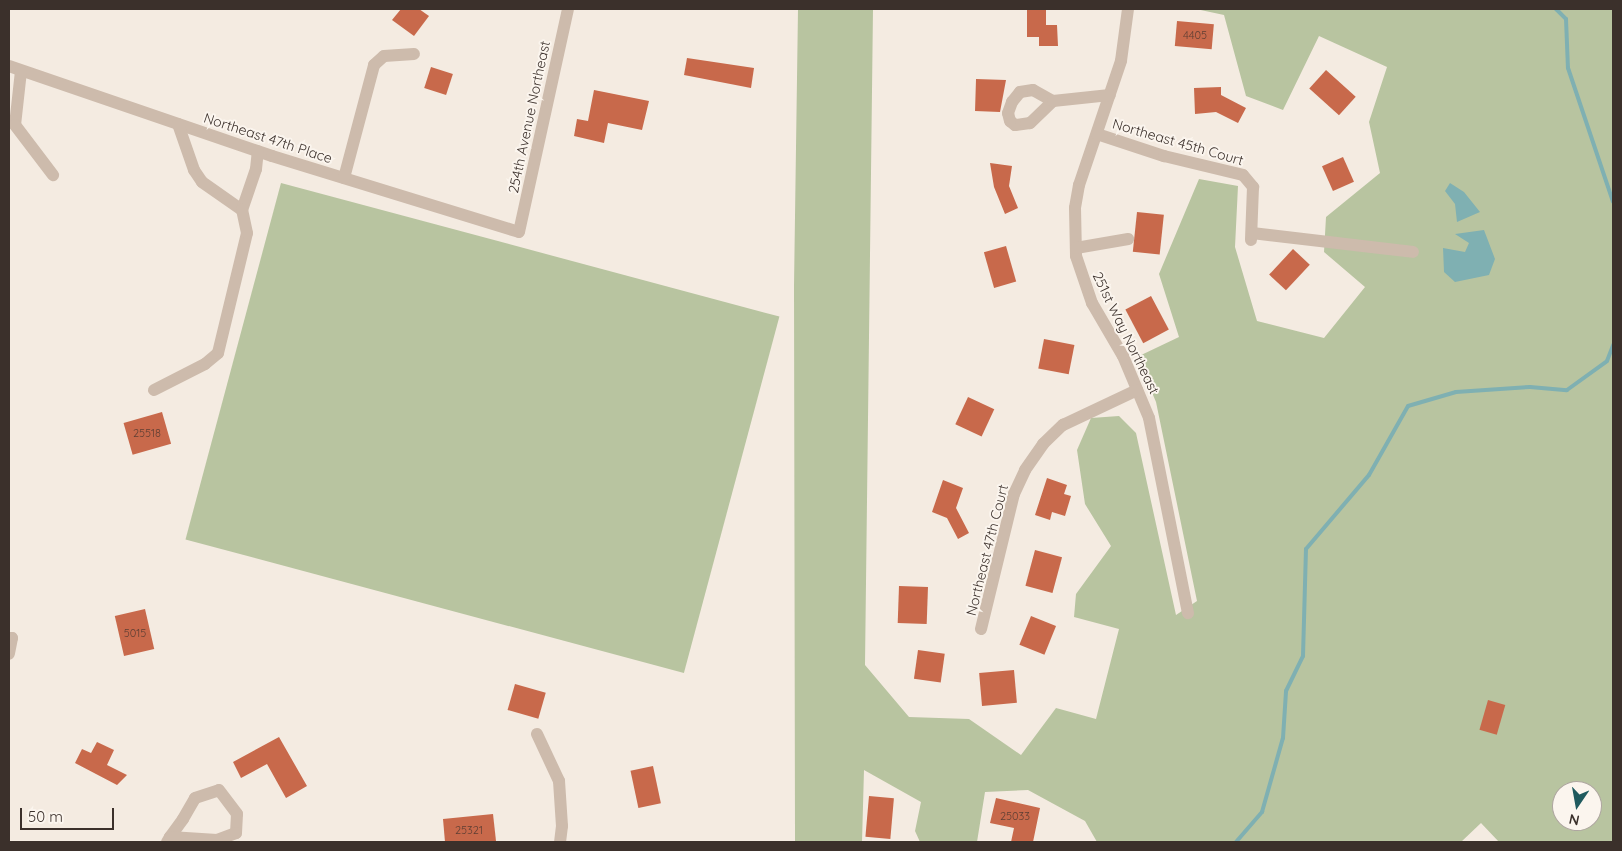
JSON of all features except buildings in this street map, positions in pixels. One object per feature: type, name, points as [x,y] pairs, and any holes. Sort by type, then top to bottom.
[{"type":"street","name":"254th Avenue Northeast","points":[[519,232],[568,9]]},
{"type":"street","name":"251st Way Northeast","points":[[1128,9],[1121,61],[1079,185],[1076,248],[1082,281],[1092,303],[1123,356],[1149,418],[1188,613]]},
{"type":"street","points":[[344,178],[374,65],[384,56],[414,54]]},
{"type":"street","name":"Northeast 47th Place","points":[[15,68],[258,151],[519,232]]},
{"type":"street","points":[[15,68],[15,125],[53,175]]},
{"type":"street","points":[[1053,101],[1110,96]]},
{"type":"street","points":[[178,124],[194,170],[202,182],[242,210]]},
{"type":"street","name":"Northeast 45th Court","points":[[1097,134],[1164,156],[1243,175],[1253,187],[1252,237],[1414,252]]},
{"type":"street","points":[[154,390],[204,364],[218,353],[247,233],[242,210],[256,169],[258,151]]},
{"type":"street","points":[[1076,248],[1128,239]]},
{"type":"street","name":"Northeast 47th Court","points":[[982,629],[1012,502],[1024,470],[1043,444],[1063,425],[1137,390]]},
{"type":"street","points":[[9,638],[12,638],[9,654]]},
{"type":"street","points":[[537,734],[559,781],[562,826],[560,842]]},
{"type":"street","points":[[219,790],[237,814],[236,833],[217,840],[169,839],[195,798],[219,790]]},
{"type":"green space","points":[[798,9],[873,9],[865,665],[909,717],[969,719],[1021,755],[1056,708],[1096,719],[1119,629],[1074,617],[1076,594],[1111,546],[1085,504],[1077,450],[1091,418],[1119,416],[1136,433],[1176,615],[1197,601],[1156,402],[1137,357],[1179,337],[1159,274],[1199,179],[1238,186],[1235,247],[1257,321],[1324,338],[1365,287],[1324,252],[1326,217],[1380,173],[1369,122],[1387,67],[1319,36],[1283,110],[1246,96],[1224,15],[1196,9],[1613,9],[1613,842],[1499,842],[1481,823],[1461,842],[1097,842],[1085,821],[1028,790],[985,792],[977,842],[920,842],[915,831],[921,802],[864,770],[862,842],[795,842],[794,286]]},
{"type":"green space","points":[[281,183],[779,317],[684,673],[185,539]]},
{"type":"water","points":[[1450,183],[1464,192],[1480,212],[1457,222],[1455,204],[1445,191]]},
{"type":"water","points":[[1484,230],[1495,259],[1489,275],[1455,282],[1444,272],[1443,248],[1465,252],[1469,243],[1455,234]]},
{"type":"waterway","points":[[1556,9],[1566,19],[1568,68],[1613,202]]},
{"type":"waterway","points":[[1236,842],[1262,812],[1283,738],[1286,691],[1303,656],[1306,549],[1369,475],[1408,406],[1456,392],[1530,387],[1567,390],[1607,361],[1613,345]]}]
